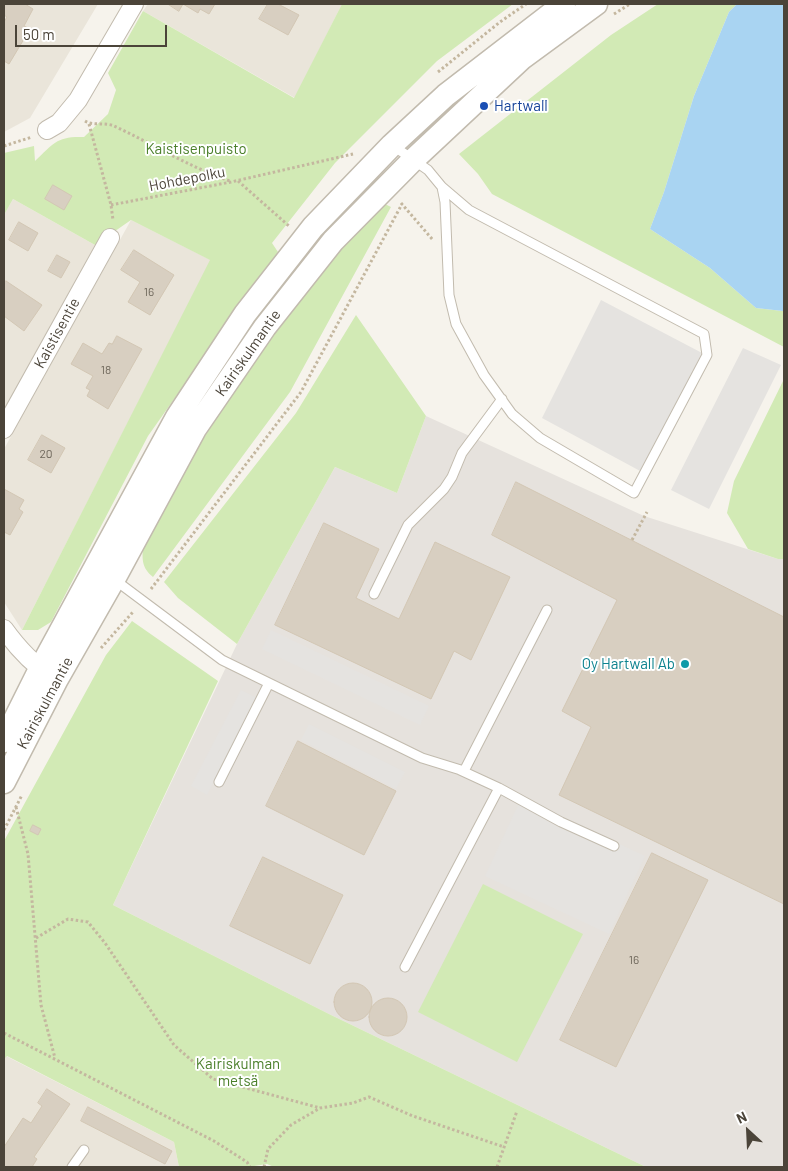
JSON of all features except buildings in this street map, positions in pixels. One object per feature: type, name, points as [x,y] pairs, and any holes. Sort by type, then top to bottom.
[{"type":"street","points":[[47,130],[59,123],[78,100],[134,4]]},
{"type":"street","name":"Kairiskulmantie","points":[[105,573],[177,417],[245,314],[313,227],[392,145],[446,95],[564,4]]},
{"type":"street","name":"Kairiskulmantie","points":[[4,741],[48,674],[105,573],[195,430],[265,327],[333,241],[413,160],[521,59],[601,11]]},
{"type":"street","name":"Kaistisentie","points":[[4,429],[110,238]]},
{"type":"street","points":[[4,630],[25,655],[48,674]]},
{"type":"street","name":"Kairiskulmantie","points":[[4,782],[48,674]]},
{"type":"lane","points":[[392,145],[428,170],[442,187],[469,210],[704,334],[707,355],[634,493],[540,438],[512,414],[484,375],[456,324],[448,295],[445,202],[442,187]]},
{"type":"lane","points":[[374,594],[408,525],[444,489],[452,477],[462,453],[502,400]]},
{"type":"lane","points":[[105,573],[222,660],[422,758],[460,770],[499,788],[561,822],[614,846]]},
{"type":"lane","points":[[460,770],[464,771],[547,610]]},
{"type":"lane","points":[[220,782],[269,683]]},
{"type":"lane","points":[[404,967],[499,788]]},
{"type":"lane","points":[[72,1167],[84,1150]]},
{"type":"path","points":[[601,11],[630,4]]},
{"type":"path","points":[[69,113],[89,124],[97,123],[113,126],[198,169],[231,182]]},
{"type":"path","name":"Hohdepolku","points":[[89,124],[111,205],[231,182],[354,154]]},
{"type":"path","points":[[4,146],[47,130]]},
{"type":"path","points":[[237,180],[290,227]]},
{"type":"path","points":[[96,653],[143,600],[301,392],[397,212],[407,197]]},
{"type":"path","points":[[632,540],[647,512]]},
{"type":"path","points":[[4,830],[24,791]]},
{"type":"path","points":[[16,807],[28,854],[41,1005],[56,1059]]},
{"type":"path","points":[[36,938],[68,919],[88,922],[105,943],[174,1045],[213,1079],[320,1108]]},
{"type":"path","points":[[4,1033],[214,1141],[247,1162],[250,1167]]},
{"type":"path","points":[[264,1167],[268,1150],[291,1125],[320,1108],[353,1103],[369,1097],[412,1116],[462,1134],[504,1146]]},
{"type":"path","points":[[497,1167],[517,1111]]},
{"type":"shaded area","points":[[4,4],[98,4],[30,118],[4,132]]},
{"type":"shaded area","points":[[148,4],[342,4],[295,98],[143,11]]},
{"type":"shaded area","points":[[13,199],[95,245],[4,410],[4,215]]},
{"type":"shaded area","points":[[131,220],[211,260],[22,630],[4,602],[4,449]]},
{"type":"shaded area","points":[[601,300],[704,354],[642,472],[542,418]]},
{"type":"shaded area","points":[[743,348],[781,365],[709,509],[671,490]]},
{"type":"shaded area","points":[[426,416],[644,516],[778,559],[784,559],[784,1167],[646,1167],[331,1015],[113,905],[237,644],[335,467],[397,493]]},
{"type":"shaded area","points":[[271,630],[429,706],[420,725],[262,649]]},
{"type":"shaded area","points":[[241,690],[257,698],[207,795],[191,786]]},
{"type":"shaded area","points":[[309,724],[405,772],[396,789],[301,740]]},
{"type":"shaded area","points":[[521,799],[645,856],[609,934],[485,876]]},
{"type":"shaded area","points":[[6,1056],[174,1142],[179,1167],[4,1167],[4,1059]]},
{"type":"green space","name":"Kaistisenpuisto","points":[[342,4],[513,4],[437,61],[335,163],[272,243],[278,252],[148,436],[51,622],[38,630],[22,630],[210,260],[131,220],[95,245],[13,199],[4,215],[4,153],[34,146],[35,161],[62,139],[84,137],[108,114],[116,90],[108,73],[143,11],[294,98]]},
{"type":"green space","points":[[658,4],[737,4],[729,12],[694,96],[664,192],[650,229],[710,268],[756,308],[784,310],[784,347],[492,194],[478,174],[459,154],[611,35]]},
{"type":"green space","points":[[381,202],[391,207],[290,392],[153,577],[143,564],[143,547],[186,465],[282,318]]},
{"type":"green space","points":[[356,315],[426,416],[397,493],[335,467],[237,644],[178,598],[164,582],[296,413]]},
{"type":"green space","points":[[784,379],[784,559],[778,559],[748,549],[727,513],[734,481]]},
{"type":"green space","name":"Kairiskulman metsä","points":[[132,621],[218,681],[113,905],[331,1015],[646,1167],[274,1167],[267,1164],[248,1167],[179,1167],[174,1142],[7,1056],[4,1059],[4,841],[106,655]]},
{"type":"green space","points":[[483,884],[583,934],[517,1062],[418,1012]]},
{"type":"water","points":[[737,4],[784,4],[783,311],[756,308],[710,268],[650,229],[664,192],[694,96],[729,12]]},
{"type":"place","name":"Hartwall","points":[[484,106]]},
{"type":"place","name":"Oy Hartwall Ab","points":[[685,664]]}]
